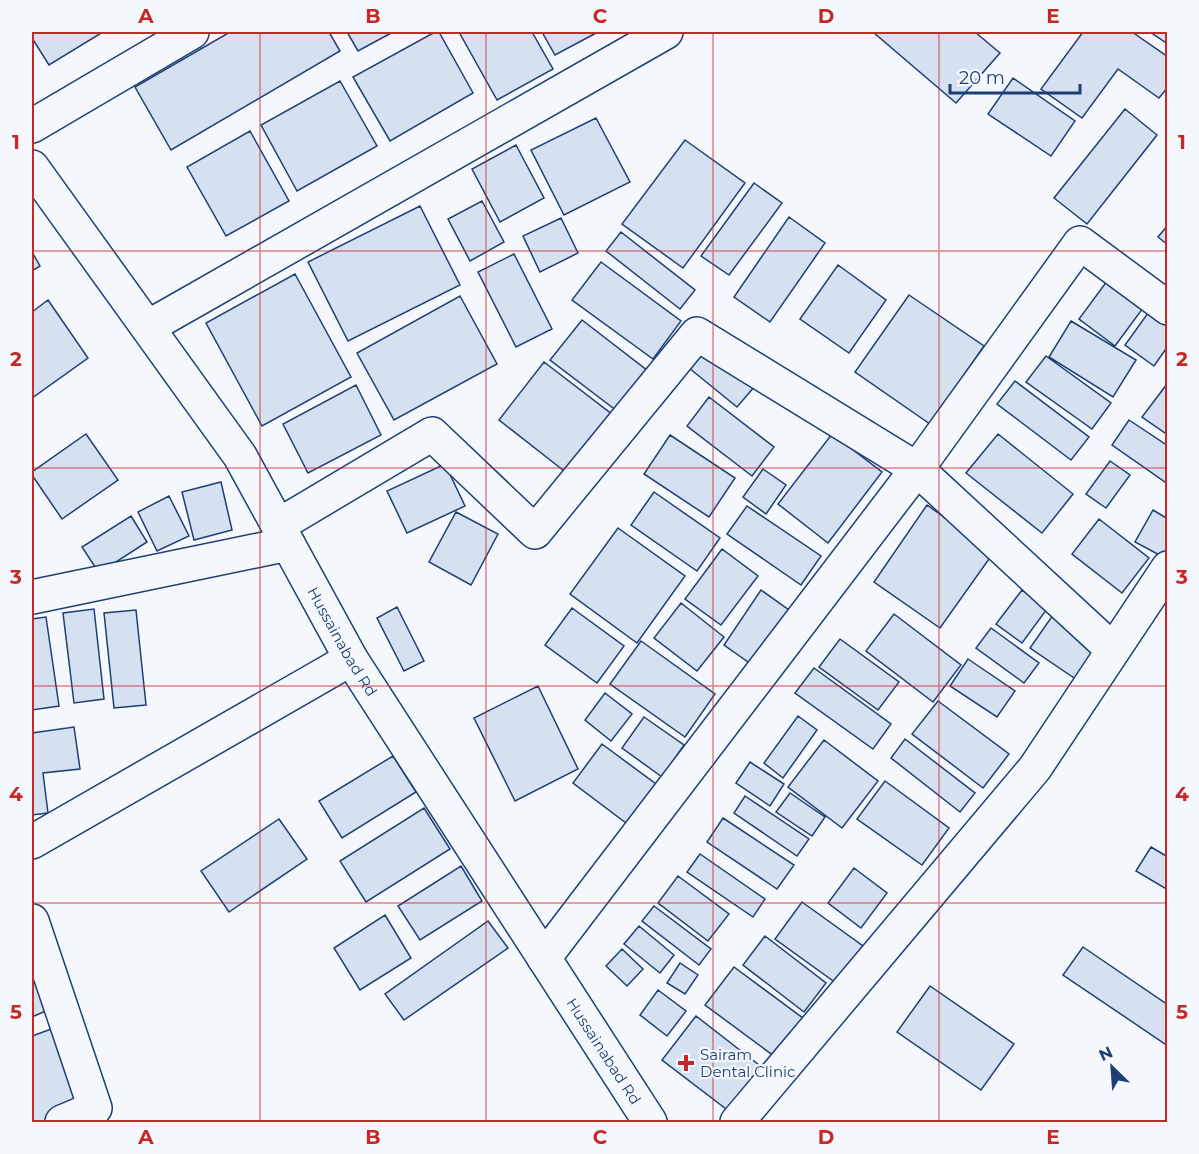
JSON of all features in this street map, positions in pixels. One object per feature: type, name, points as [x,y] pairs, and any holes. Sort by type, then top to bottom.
[{"type":"street","points":[[32,126],[192,32]]},
{"type":"street","points":[[148,327],[666,32]]},
{"type":"street","name":"Hussainabad Rd","points":[[32,167],[240,456],[351,659],[650,1122]]},
{"type":"street","points":[[544,958],[917,469],[1080,243],[1167,308]]},
{"type":"street","points":[[37,587],[284,534],[432,434],[535,532],[697,334],[917,469],[1113,650]]},
{"type":"street","points":[[737,1122],[1035,768],[1167,568]]},
{"type":"street","points":[[32,842],[351,659]]},
{"type":"street","points":[[32,921],[97,1115],[62,1122]]},
{"type":"building","points":[[32,32],[103,32],[49,65],[32,38]]},
{"type":"building","points":[[230,32],[329,32],[340,51],[171,150],[135,87]]},
{"type":"building","points":[[347,32],[393,32],[358,51]]},
{"type":"building","points":[[435,32],[439,32],[473,93],[390,141],[353,77]]},
{"type":"building","points":[[459,32],[532,32],[553,69],[497,100]]},
{"type":"building","points":[[542,32],[598,32],[555,55]]},
{"type":"building","points":[[873,32],[975,32],[1000,53],[956,103]]},
{"type":"building","points":[[1083,32],[1132,32],[1168,57],[1168,87],[1159,98],[1118,69],[1082,118],[1041,89]]},
{"type":"building","points":[[1150,32],[1168,32],[1168,44]]},
{"type":"building","points":[[1013,78],[1075,121],[1051,156],[988,114]]},
{"type":"building","points":[[340,81],[377,146],[297,191],[261,125]]},
{"type":"building","points":[[1125,109],[1157,135],[1087,224],[1054,198]]},
{"type":"building","points":[[596,118],[630,182],[564,215],[531,150]]},
{"type":"building","points":[[250,131],[289,201],[226,236],[187,167]]},
{"type":"building","points":[[685,140],[745,183],[683,268],[622,224]]},
{"type":"building","points":[[516,145],[544,198],[500,222],[472,169]]},
{"type":"building","points":[[754,183],[782,203],[729,275],[701,256]]},
{"type":"building","points":[[482,201],[504,242],[470,261],[448,219]]},
{"type":"building","points":[[420,206],[460,285],[348,341],[308,262]]},
{"type":"building","points":[[789,217],[825,243],[770,322],[734,297]]},
{"type":"building","points":[[561,218],[578,253],[540,272],[523,236]]},
{"type":"building","points":[[1168,225],[1168,245],[1158,237]]},
{"type":"building","points":[[621,232],[695,290],[680,309],[606,251]]},
{"type":"building","points":[[32,252],[40,266],[32,271]]},
{"type":"building","points":[[514,254],[552,329],[516,347],[478,272]]},
{"type":"building","points":[[601,262],[681,321],[653,359],[572,300]]},
{"type":"building","points":[[838,265],[886,300],[849,353],[800,319]]},
{"type":"building","points":[[1113,273],[1149,300],[1115,346],[1079,319]]},
{"type":"building","points":[[295,274],[351,377],[262,426],[206,323]]},
{"type":"building","points":[[909,295],[984,346],[930,424],[855,372]]},
{"type":"building","points":[[460,296],[497,364],[394,420],[357,353]]},
{"type":"building","points":[[48,300],[88,358],[32,398],[32,312]]},
{"type":"building","points":[[1156,302],[1168,310],[1168,346],[1154,366],[1125,345]]},
{"type":"building","points":[[582,320],[648,371],[617,411],[550,360]]},
{"type":"building","points":[[1071,321],[1136,360],[1113,397],[1049,357]]},
{"type":"building","points":[[707,347],[755,386],[737,407],[689,368]]},
{"type":"building","points":[[1046,356],[1111,403],[1092,429],[1026,382]]},
{"type":"building","points":[[544,362],[613,415],[568,474],[499,420]]},
{"type":"building","points":[[1015,381],[1089,437],[1071,460],[997,404]]},
{"type":"building","points":[[356,385],[381,435],[308,473],[283,424]]},
{"type":"building","points":[[1168,385],[1168,435],[1142,417]]},
{"type":"building","points":[[709,397],[774,447],[752,476],[687,426]]},
{"type":"building","points":[[1129,420],[1168,446],[1168,484],[1112,445]]},
{"type":"building","points":[[86,434],[118,480],[62,519],[32,472]]},
{"type":"building","points":[[832,434],[882,472],[828,543],[778,504]]},
{"type":"building","points":[[998,434],[1073,494],[1042,533],[966,473]]},
{"type":"building","points":[[670,435],[735,478],[709,517],[644,474]]},
{"type":"building","points":[[1110,461],[1130,475],[1106,508],[1086,494]]},
{"type":"building","points":[[445,464],[465,506],[407,533],[387,491]]},
{"type":"building","points":[[763,469],[786,485],[766,514],[743,497]]},
{"type":"building","points":[[221,482],[232,530],[194,540],[182,492]]},
{"type":"building","points":[[654,492],[720,538],[697,571],[631,525]]},
{"type":"building","points":[[169,496],[189,536],[157,551],[138,512]]},
{"type":"building","points":[[927,505],[994,552],[940,628],[874,582]]},
{"type":"building","points":[[747,506],[821,556],[801,585],[727,534]]},
{"type":"building","points":[[1153,510],[1168,519],[1168,554],[1165,558],[1135,542]]},
{"type":"building","points":[[456,512],[498,534],[471,585],[429,562]]},
{"type":"building","points":[[131,516],[147,542],[99,573],[82,547]]},
{"type":"building","points":[[1099,519],[1149,558],[1122,593],[1072,554]]},
{"type":"building","points":[[618,528],[685,576],[637,643],[570,594]]},
{"type":"building","points":[[722,549],[758,576],[721,625],[685,599]]},
{"type":"building","points":[[761,590],[796,615],[758,669],[724,645]]},
{"type":"building","points":[[1022,590],[1047,609],[1022,643],[996,624]]},
{"type":"building","points":[[681,603],[724,637],[697,671],[654,638]]},
{"type":"building","points":[[397,607],[424,661],[404,671],[377,618]]},
{"type":"building","points":[[572,608],[624,646],[597,683],[545,645]]},
{"type":"building","points":[[94,609],[104,699],[74,703],[63,613]]},
{"type":"building","points":[[136,610],[146,705],[114,708],[104,613]]},
{"type":"building","points":[[894,614],[961,665],[933,702],[866,651]]},
{"type":"building","points":[[1053,615],[1105,651],[1083,684],[1030,648]]},
{"type":"building","points":[[46,617],[59,706],[32,710],[32,619]]},
{"type":"building","points":[[991,628],[1039,663],[1024,683],[976,648]]},
{"type":"building","points":[[840,639],[899,682],[878,710],[819,667]]},
{"type":"building","points":[[641,641],[715,694],[685,737],[610,684]]},
{"type":"building","points":[[968,659],[1015,691],[997,717],[950,686]]},
{"type":"building","points":[[814,668],[891,724],[873,749],[795,693]]},
{"type":"building","points":[[538,686],[578,769],[515,801],[474,718]]},
{"type":"building","points":[[605,693],[632,714],[611,741],[585,720]]},
{"type":"building","points":[[938,701],[1009,754],[983,788],[912,734]]},
{"type":"building","points":[[798,716],[817,730],[783,778],[764,763]]},
{"type":"building","points":[[644,717],[684,745],[662,777],[622,748]]},
{"type":"building","points":[[74,727],[80,769],[43,773],[48,813],[32,815],[32,733]]},
{"type":"building","points":[[905,739],[975,793],[960,812],[891,758]]},
{"type":"building","points":[[824,740],[878,781],[842,828],[788,787]]},
{"type":"building","points":[[602,744],[660,787],[630,826],[573,783]]},
{"type":"building","points":[[393,756],[416,792],[342,838],[319,801]]},
{"type":"building","points":[[750,762],[784,784],[770,806],[736,783]]},
{"type":"building","points":[[885,781],[949,828],[922,865],[857,819]]},
{"type":"building","points":[[790,793],[825,817],[812,836],[776,812]]},
{"type":"building","points":[[745,796],[809,839],[797,856],[734,813]]},
{"type":"building","points":[[424,808],[450,849],[366,902],[340,861]]},
{"type":"building","points":[[723,818],[794,865],[777,889],[707,842]]},
{"type":"building","points":[[279,819],[307,859],[229,912],[201,871]]},
{"type":"building","points":[[1151,847],[1168,857],[1168,890],[1136,871]]},
{"type":"building","points":[[700,854],[765,899],[753,917],[687,872]]},
{"type":"building","points":[[461,866],[482,901],[420,940],[398,906]]},
{"type":"building","points":[[854,868],[887,893],[861,928],[828,903]]},
{"type":"building","points":[[678,876],[729,914],[708,941],[658,903]]},
{"type":"building","points":[[802,902],[863,946],[836,983],[775,939]]},
{"type":"building","points":[[654,906],[711,949],[699,965],[642,921]]},
{"type":"building","points":[[385,915],[411,958],[360,990],[334,948]]},
{"type":"building","points":[[488,921],[508,948],[404,1020],[385,994]]},
{"type":"building","points":[[639,926],[674,955],[660,973],[624,944]]},
{"type":"building","points":[[765,936],[826,983],[804,1012],[743,965]]},
{"type":"building","points":[[1083,947],[1168,1005],[1168,1046],[1063,975]]},
{"type":"building","points":[[622,949],[643,969],[627,986],[606,966]]},
{"type":"building","points":[[680,963],[698,975],[685,994],[667,983]]},
{"type":"building","points":[[32,966],[48,1010],[32,1017]]},
{"type":"building","points":[[734,967],[811,1024],[782,1062],[705,1005]]},
{"type":"building","points":[[930,986],[1014,1044],[981,1090],[897,1032]]},
{"type":"building","points":[[658,990],[686,1011],[667,1036],[640,1015]]},
{"type":"building","points":[[696,1016],[768,1072],[734,1115],[662,1060]]},
{"type":"building","points":[[54,1028],[83,1112],[51,1122],[32,1122],[32,1036]]},
{"type":"place","name":"Sairam Dental Clinic","points":[[686,1063]]}]
